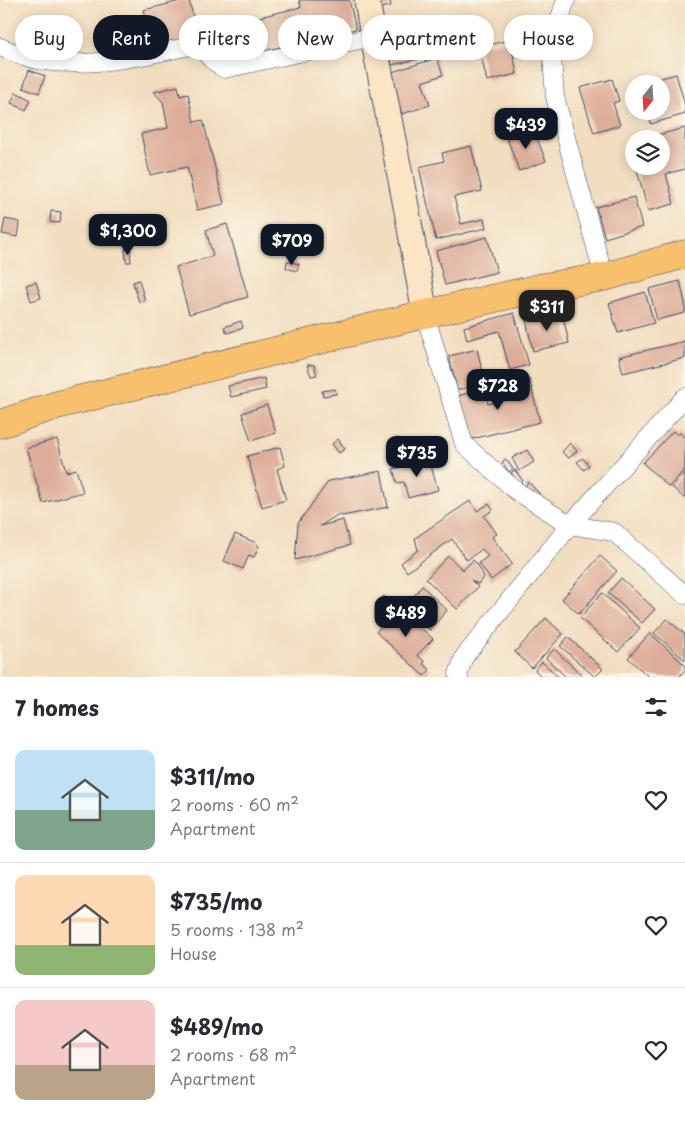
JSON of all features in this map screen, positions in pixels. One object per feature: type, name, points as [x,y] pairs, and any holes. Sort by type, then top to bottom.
[{"type":"main road","points":[[367,0],[369,15]]},
{"type":"main road","points":[[378,60],[408,211],[425,314]]},
{"type":"main road","points":[[0,424],[57,405],[425,314],[544,287],[604,277],[685,254]]},
{"type":"street","points":[[566,0],[551,44],[555,97],[604,277]]},
{"type":"street","points":[[0,47],[42,61],[64,63],[120,59],[190,46],[201,48],[224,70],[362,39]]},
{"type":"street","points":[[425,314],[464,444],[515,490],[570,525],[614,532],[685,595]]},
{"type":"street","points":[[459,677],[458,674],[464,657],[570,525],[685,397]]},
{"type":"building","points":[[189,0],[193,15],[179,15],[179,43],[169,46],[169,15],[145,15],[144,10]]},
{"type":"building","points":[[299,0],[349,0],[356,29],[352,30],[352,15],[278,15],[278,48],[268,50],[268,15],[301,7]]},
{"type":"building","points":[[379,0],[390,0],[391,6],[380,8]]},
{"type":"building","points":[[504,41],[504,60],[514,60],[517,74],[487,81],[482,60],[494,60],[494,44]]},
{"type":"building","points":[[391,60],[414,60],[392,65]]},
{"type":"building","points":[[431,60],[438,60],[443,75],[422,82],[430,105],[402,114],[389,73]]},
{"type":"building","points":[[29,70],[45,76],[39,93],[23,87]]},
{"type":"building","points":[[676,74],[685,105],[685,114],[670,118],[670,76]]},
{"type":"building","points":[[612,79],[619,101],[613,103],[620,125],[594,133],[580,88]]},
{"type":"building","points":[[178,86],[180,96],[188,94],[194,122],[203,120],[224,204],[197,210],[187,167],[150,175],[141,134],[168,128],[163,102],[154,92]]},
{"type":"building","points":[[16,92],[31,100],[26,110],[11,103]]},
{"type":"building","points":[[650,120],[665,120],[651,124]]},
{"type":"building","points":[[533,128],[546,161],[519,171],[507,138]]},
{"type":"building","points":[[685,128],[685,169],[670,173],[670,132]]},
{"type":"building","points":[[471,146],[482,191],[454,197],[461,224],[484,219],[486,228],[436,240],[419,167],[444,161],[442,153]]},
{"type":"building","points":[[638,175],[666,175],[674,204],[648,211]]},
{"type":"building","points":[[634,197],[642,227],[605,238],[596,207]]},
{"type":"building","points":[[51,211],[61,212],[60,223],[50,222]]},
{"type":"building","points":[[5,219],[20,222],[18,237],[2,234]]},
{"type":"building","points":[[227,224],[248,297],[189,314],[176,267],[213,256],[206,230]]},
{"type":"building","points":[[487,237],[497,272],[445,285],[436,251]]},
{"type":"building","points":[[125,249],[130,249],[131,262],[126,262]]},
{"type":"building","points":[[287,261],[299,264],[297,271],[286,268]]},
{"type":"building","points":[[139,280],[145,301],[139,302],[133,282]]},
{"type":"building","points":[[680,281],[685,303],[685,313],[657,320],[649,289]]},
{"type":"building","points":[[36,282],[41,298],[31,301],[26,285]]},
{"type":"building","points":[[645,292],[654,323],[618,333],[609,303]]},
{"type":"building","points":[[562,312],[569,343],[533,351],[526,320]]},
{"type":"building","points":[[514,313],[529,365],[510,370],[499,331],[467,340],[464,327]]},
{"type":"building","points":[[241,321],[243,328],[227,333],[224,327]]},
{"type":"building","points":[[685,341],[685,358],[623,373],[619,357]]},
{"type":"building","points":[[477,349],[485,383],[457,390],[449,356]]},
{"type":"building","points":[[307,365],[314,365],[317,375],[311,376]]},
{"type":"building","points":[[264,378],[266,389],[231,397],[228,386]]},
{"type":"building","points":[[529,378],[540,422],[468,440],[457,396],[485,389],[488,404],[517,397],[513,382]]},
{"type":"building","points":[[335,389],[336,394],[323,396],[322,391]]},
{"type":"building","points":[[267,405],[276,433],[251,441],[242,413]]},
{"type":"building","points":[[673,431],[677,435],[680,433],[685,438],[685,469],[669,487],[643,463]]},
{"type":"building","points":[[399,438],[401,445],[393,447],[389,441]]},
{"type":"building","points":[[57,439],[66,472],[76,469],[83,492],[43,503],[26,448]]},
{"type":"building","points":[[338,439],[345,449],[339,453],[332,444]]},
{"type":"building","points":[[570,443],[577,451],[569,458],[562,452]]},
{"type":"building","points":[[280,447],[285,466],[277,469],[286,500],[262,507],[247,456]]},
{"type":"building","points":[[527,450],[534,462],[519,471],[512,458]]},
{"type":"building","points":[[583,458],[589,466],[584,470],[577,462]]},
{"type":"building","points":[[429,459],[438,490],[408,498],[404,482],[397,483],[393,469]]},
{"type":"building","points":[[506,459],[513,469],[509,472],[502,462]]},
{"type":"building","points":[[515,470],[523,481],[520,484],[511,473]]},
{"type":"building","points":[[381,471],[388,507],[342,516],[339,514],[320,526],[343,520],[350,545],[295,560],[298,523],[329,481]]},
{"type":"building","points":[[685,472],[685,499],[672,487]]},
{"type":"building","points":[[528,482],[540,494],[536,499],[525,487]]},
{"type":"building","points":[[470,501],[477,511],[489,504],[493,510],[484,516],[497,534],[492,537],[512,564],[491,580],[479,563],[488,556],[482,549],[467,560],[452,539],[407,572],[401,563],[418,550],[415,538]]},
{"type":"building","points":[[235,534],[259,546],[254,557],[249,555],[243,569],[224,561]]},
{"type":"building","points":[[448,556],[463,570],[473,560],[484,577],[478,584],[471,580],[478,587],[457,609],[426,579]]},
{"type":"building","points":[[600,556],[617,571],[579,614],[562,599]]},
{"type":"building","points":[[621,578],[655,609],[642,623],[608,593]]},
{"type":"building","points":[[422,586],[447,610],[430,630],[405,607]]},
{"type":"building","points":[[602,593],[640,628],[618,652],[580,618]]},
{"type":"building","points":[[384,596],[390,603],[381,611],[375,604]]},
{"type":"building","points":[[398,607],[433,639],[417,655],[430,670],[424,676],[376,632]]},
{"type":"building","points":[[546,618],[563,634],[532,668],[515,652]]},
{"type":"building","points":[[667,619],[685,634],[685,660],[654,633]]},
{"type":"building","points":[[650,633],[685,665],[685,670],[679,677],[649,677],[628,658]]},
{"type":"building","points":[[568,637],[603,669],[595,677],[560,646]]},
{"type":"building","points":[[554,649],[584,677],[566,677],[546,658]]},
{"type":"building","points":[[542,662],[559,677],[542,677],[535,670]]}]
